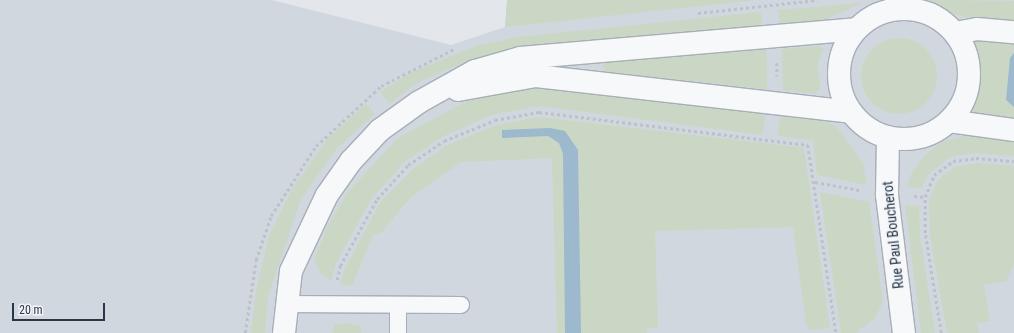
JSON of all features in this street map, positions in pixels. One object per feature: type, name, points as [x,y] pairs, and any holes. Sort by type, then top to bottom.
[{"type":"street","points":[[894,4],[918,10],[939,18],[955,33],[965,50],[970,69],[963,100],[949,121],[931,133],[910,138],[888,137],[867,128],[851,112],[842,92],[839,70],[844,48],[856,29],[894,4]]},
{"type":"street","points":[[284,333],[285,304],[291,271],[327,195],[351,160],[380,130],[419,102],[475,71],[520,58],[773,38],[856,29]]},
{"type":"street","points":[[955,33],[977,29],[1014,32]]},
{"type":"street","points":[[419,102],[476,85],[536,76],[851,112]]},
{"type":"street","points":[[949,121],[1014,130]]},
{"type":"street","name":"Rue Paul Boucherot","points":[[888,137],[887,195],[904,333]]},
{"type":"lane","points":[[285,304],[461,305]]},
{"type":"lane","points":[[398,304],[398,333]]},
{"type":"path","points":[[768,5],[778,69],[770,140]]},
{"type":"path","points":[[331,304],[340,266],[377,199],[408,165],[444,141],[495,120],[539,112],[808,145],[836,333]]},
{"type":"path","points":[[941,333],[925,233],[925,197],[934,175],[953,161],[976,158],[1014,161]]},
{"type":"shaded area","points":[[0,0],[272,0],[451,45],[505,27],[507,0],[1014,0],[1014,333],[0,333]]},
{"type":"green space","points":[[507,0],[756,0],[505,27]]},
{"type":"green space","points":[[929,0],[1014,1],[1014,23],[975,20],[952,13]]},
{"type":"green space","points":[[862,3],[820,22],[780,25],[778,10]]},
{"type":"green space","points":[[761,12],[763,26],[492,56],[453,67],[417,83],[389,104],[380,92],[410,73],[476,46],[518,37]]},
{"type":"green space","points":[[899,38],[914,41],[926,49],[934,61],[937,76],[934,91],[926,103],[914,111],[899,114],[884,111],[872,103],[864,91],[861,76],[864,61],[872,49],[884,41]]},
{"type":"green space","points":[[976,38],[1014,42],[1014,121],[971,112],[981,75],[973,43]]},
{"type":"green space","points":[[818,46],[823,48],[818,64],[820,89],[815,94],[783,90],[782,49]]},
{"type":"green space","points":[[767,49],[767,89],[607,72],[602,66],[606,61]]},
{"type":"green space","points":[[533,87],[562,87],[765,113],[763,135],[539,106],[491,115],[442,137],[406,161],[372,198],[336,263],[331,281],[320,273],[314,259],[328,226],[347,193],[398,138],[463,103],[493,92]]},
{"type":"green space","points":[[366,104],[375,114],[337,148],[301,199],[268,296],[265,333],[251,333],[256,291],[269,236],[292,189],[328,138]]},
{"type":"green space","points":[[780,114],[818,119],[836,126],[863,163],[867,185],[817,175],[813,140],[778,136]]},
{"type":"green space","points":[[539,117],[804,148],[830,328],[810,330],[806,324],[793,227],[655,231],[658,328],[647,328],[647,333],[557,333],[552,158],[461,162],[410,198],[382,232],[373,235],[352,286],[340,284],[345,268],[381,201],[412,170],[447,145],[497,125]]},
{"type":"green space","points":[[968,135],[1014,140],[1014,156],[976,153],[950,157],[929,174],[921,188],[907,187],[912,172],[926,154],[943,142]]},
{"type":"green space","points":[[977,163],[1014,166],[1014,263],[1007,281],[984,285],[990,321],[977,323],[979,333],[947,333],[930,235],[929,199],[938,180],[954,167]]},
{"type":"green space","points":[[820,192],[869,202],[883,302],[875,318],[856,333],[841,333]]},
{"type":"green space","points":[[905,205],[919,206],[920,235],[935,333],[921,333]]},
{"type":"green space","points":[[348,323],[361,326],[361,333],[333,333],[334,325]]},
{"type":"water","points":[[1014,53],[1014,107],[1006,100],[1010,58]]},
{"type":"water","points":[[550,128],[565,131],[578,150],[581,333],[565,333],[563,154],[559,143],[548,136],[502,138],[502,130]]}]
